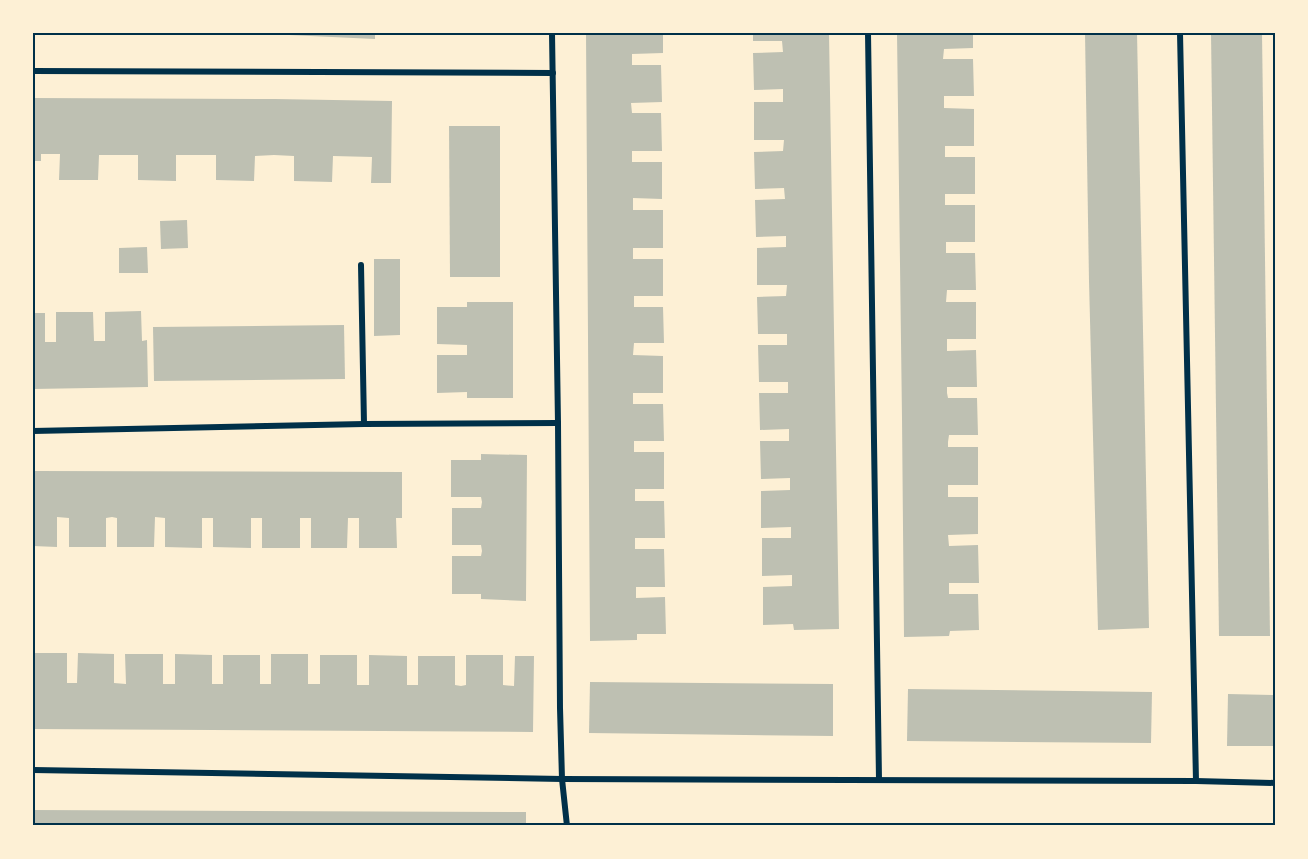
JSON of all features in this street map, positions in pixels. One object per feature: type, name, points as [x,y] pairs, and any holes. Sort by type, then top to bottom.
[{"type":"street","points":[[552,33],[560,697],[562,779],[567,826]]},
{"type":"street","points":[[868,33],[879,780]]},
{"type":"street","points":[[1180,33],[1196,781]]},
{"type":"street","points":[[33,71],[553,73]]},
{"type":"street","points":[[361,265],[364,424]]},
{"type":"street","points":[[33,431],[364,424],[558,423]]},
{"type":"street","points":[[33,770],[562,779],[1275,783]]},
{"type":"building","points":[[289,33],[375,33],[375,39],[289,35]]},
{"type":"building","points":[[586,33],[663,33],[663,53],[632,54],[632,65],[661,65],[662,102],[631,103],[632,113],[661,113],[662,151],[632,151],[632,162],[662,162],[662,199],[633,198],[633,210],[663,210],[663,248],[633,248],[633,259],[663,259],[663,296],[634,296],[634,307],[663,307],[664,343],[634,343],[633,355],[663,356],[663,393],[633,393],[633,404],[663,404],[664,441],[634,441],[634,452],[664,452],[664,489],[635,489],[635,501],[664,501],[665,538],[635,538],[635,549],[664,549],[665,587],[636,587],[636,598],[665,597],[666,634],[637,634],[637,640],[590,641]]},
{"type":"building","points":[[753,33],[829,33],[839,629],[794,630],[793,624],[763,625],[763,587],[792,586],[792,575],[762,576],[762,538],[791,538],[791,527],[761,528],[761,491],[790,490],[790,478],[761,479],[760,441],[789,441],[789,429],[760,430],[759,393],[788,393],[788,382],[759,382],[758,345],[787,345],[787,334],[758,334],[757,297],[786,296],[787,285],[757,285],[757,248],[786,247],[786,236],[756,237],[755,200],[785,199],[784,188],[755,189],[754,152],[783,151],[784,140],[754,140],[754,102],[783,102],[783,89],[754,90],[753,53],[783,52],[782,41],[753,41]]},
{"type":"building","points":[[897,33],[973,33],[973,48],[944,49],[943,59],[973,59],[974,96],[944,96],[944,108],[974,109],[974,146],[945,146],[945,157],[975,157],[975,194],[945,194],[945,205],[975,205],[975,242],[946,242],[946,253],[975,253],[976,290],[947,290],[946,302],[976,302],[976,339],[947,339],[947,351],[976,350],[977,387],[947,387],[947,393],[948,398],[977,398],[978,435],[949,435],[948,447],[978,447],[978,485],[948,485],[948,497],[978,497],[978,534],[948,535],[949,546],[978,545],[979,583],[949,583],[949,594],[978,594],[979,630],[950,631],[949,636],[904,637]]},
{"type":"building","points":[[1085,33],[1137,33],[1149,628],[1098,630]]},
{"type":"building","points":[[1211,33],[1262,33],[1270,636],[1219,636]]},
{"type":"building","points":[[33,98],[392,101],[391,183],[371,183],[372,157],[333,156],[332,182],[294,181],[294,156],[274,155],[255,156],[254,181],[216,180],[216,155],[176,155],[176,181],[138,180],[138,155],[99,155],[98,180],[59,180],[60,154],[41,154],[41,161],[33,161]]},
{"type":"building","points":[[449,126],[500,126],[500,277],[450,277]]},
{"type":"building","points":[[187,220],[188,248],[161,249],[160,221]]},
{"type":"building","points":[[147,247],[148,273],[119,273],[119,248]]},
{"type":"building","points":[[374,259],[400,259],[400,335],[374,336]]},
{"type":"building","points":[[467,302],[513,302],[513,398],[467,398],[467,392],[437,393],[437,355],[467,355],[467,345],[437,344],[437,307],[467,307]]},
{"type":"building","points":[[141,311],[142,341],[147,340],[148,387],[33,389],[33,313],[45,313],[45,342],[56,342],[56,312],[93,312],[94,341],[105,341],[105,312]]},
{"type":"building","points":[[344,325],[345,379],[154,381],[153,327]]},
{"type":"building","points":[[481,454],[527,455],[526,601],[481,599],[481,594],[452,594],[452,556],[481,556],[482,551],[481,545],[452,545],[452,508],[481,508],[482,502],[481,497],[451,497],[451,460],[481,460]]},
{"type":"building","points":[[33,471],[402,472],[402,518],[396,518],[397,548],[359,548],[359,518],[348,518],[347,548],[311,548],[311,518],[300,518],[300,548],[262,548],[262,518],[251,518],[251,548],[213,547],[213,518],[202,518],[202,548],[165,547],[165,518],[155,517],[154,547],[117,547],[117,518],[112,517],[106,518],[106,547],[69,547],[69,518],[57,517],[57,547],[33,546]]},
{"type":"building","points":[[33,653],[67,653],[67,683],[77,683],[78,653],[114,654],[114,683],[126,684],[125,654],[163,654],[163,684],[175,684],[175,654],[212,655],[212,684],[223,684],[223,655],[260,655],[260,684],[271,684],[271,654],[308,654],[308,684],[320,684],[320,655],[357,655],[357,685],[369,685],[369,655],[407,656],[407,685],[418,685],[418,656],[455,656],[455,685],[461,686],[466,685],[466,655],[503,655],[503,685],[514,686],[515,656],[534,656],[533,732],[33,729]]},
{"type":"building","points":[[590,682],[833,684],[833,736],[589,733]]},
{"type":"building","points":[[908,689],[1152,692],[1151,743],[907,741]]},
{"type":"building","points":[[1228,694],[1275,695],[1275,746],[1227,746]]},
{"type":"building","points":[[33,810],[526,812],[526,826],[33,826]]}]
